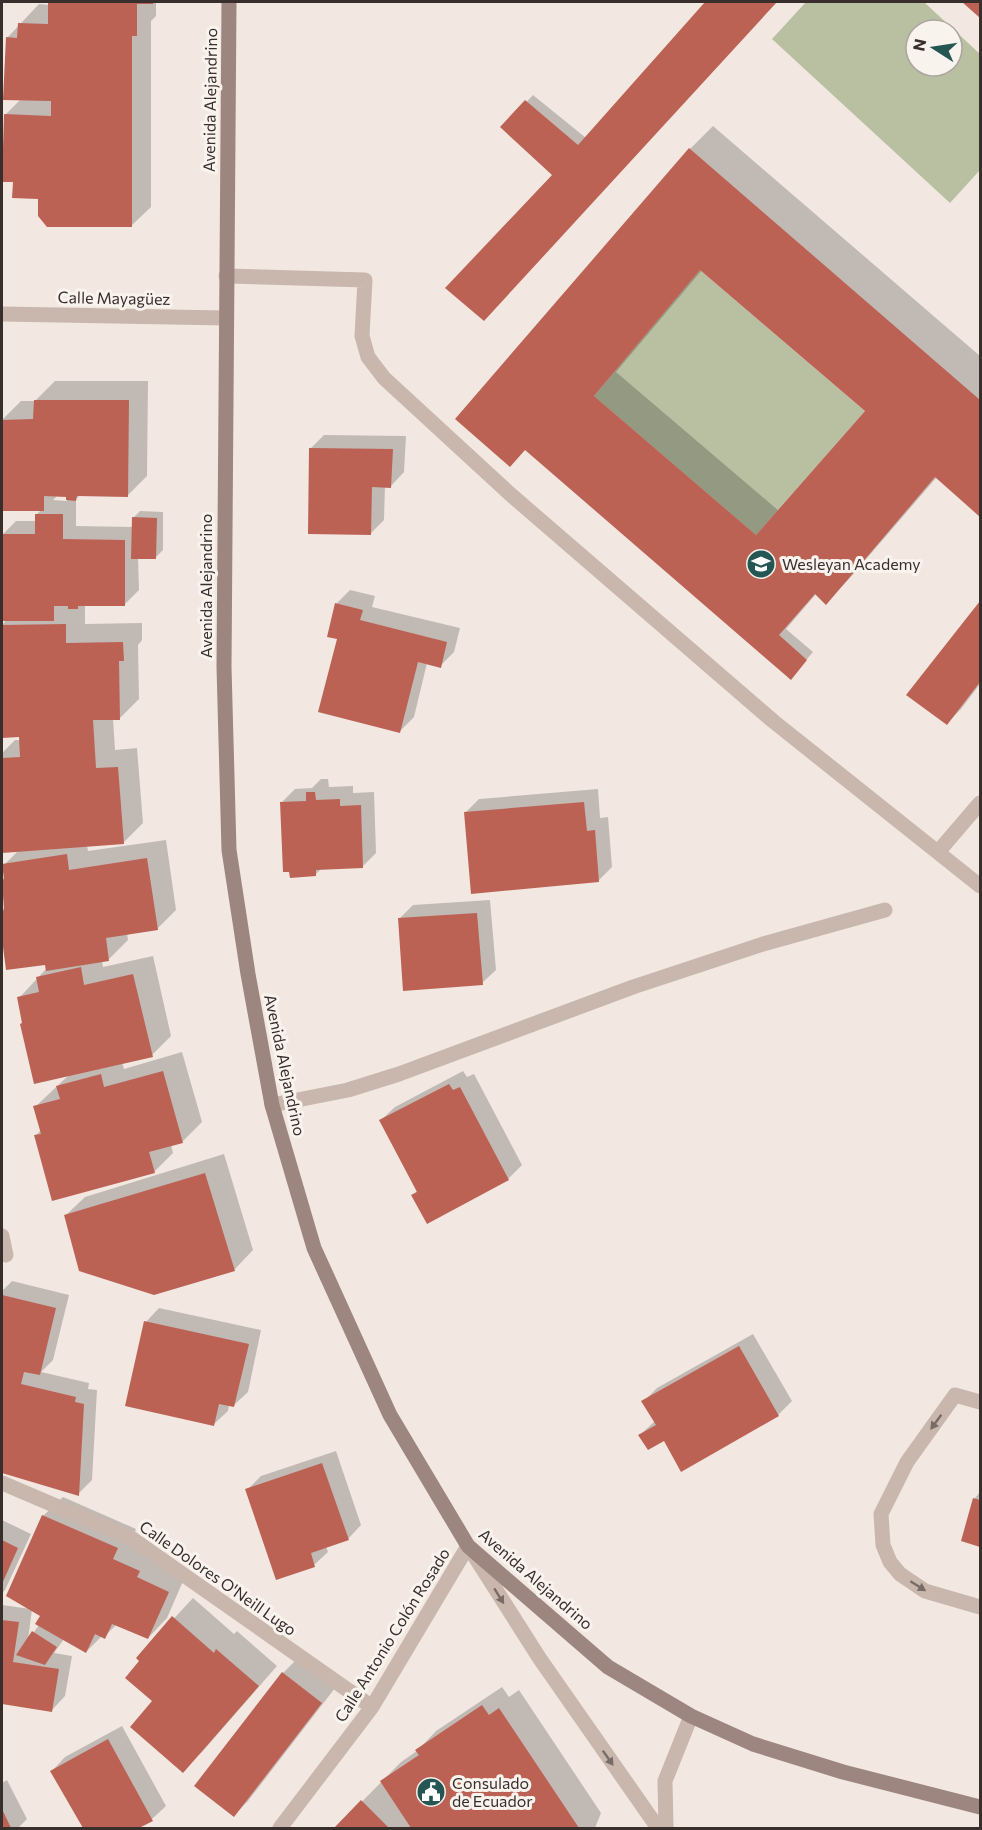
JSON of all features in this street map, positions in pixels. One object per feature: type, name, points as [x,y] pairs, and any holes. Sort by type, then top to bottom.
[{"type":"street","name":"Avenida Alejandrino","points":[[229,2],[224,667],[229,850],[248,974],[272,1105],[314,1248],[390,1414],[468,1546],[609,1667],[691,1716],[753,1744],[843,1772],[981,1807]]},
{"type":"street","points":[[226,276],[365,280],[362,336],[368,357],[384,378],[510,494],[772,722],[981,886]]},
{"type":"street","name":"Calle Mayagüez","points":[[2,314],[226,318]]},
{"type":"street","points":[[938,852],[981,803]]},
{"type":"street","points":[[272,1105],[348,1090],[633,987],[763,944],[885,910]]},
{"type":"street","points":[[2,1236],[6,1255]]},
{"type":"street","points":[[981,1402],[956,1395],[907,1462],[881,1514],[883,1545],[890,1562],[900,1574],[925,1591],[981,1607]]},
{"type":"street","name":"Calle Dolores O'Neill Lugo","points":[[2,1483],[131,1538],[372,1707]]},
{"type":"street","points":[[468,1546],[540,1659],[658,1828]]},
{"type":"street","name":"Calle Antonio Colón Rosado","points":[[280,1828],[372,1707],[468,1546]]},
{"type":"street","points":[[666,1828],[665,1781],[691,1716]]},
{"type":"green space","points":[[806,2],[924,2],[941,18],[904,18],[904,78],[964,78],[964,39],[980,54],[980,170],[950,203],[772,39]]},
{"type":"green space","points":[[700,270],[865,411],[756,535],[594,396]]},
{"type":"building","points":[[48,2],[153,2],[153,4],[137,4],[137,36],[132,36],[132,227],[47,227],[38,216],[38,199],[12,198],[13,182],[2,182],[4,114],[51,116],[51,101],[3,100],[6,37],[17,38],[18,23],[48,24]]},
{"type":"building","points":[[705,2],[777,2],[484,321],[445,288],[552,175],[500,127],[525,100],[578,145]]},
{"type":"building","points":[[962,2],[980,2],[980,18]]},
{"type":"building","points":[[689,148],[980,400],[980,517],[935,477],[826,605],[815,594],[779,635],[807,660],[791,680],[525,450],[510,467],[455,419]],"holes":[[[700,270],[865,411],[756,535],[594,396]]]},
{"type":"building","points":[[34,400],[129,400],[128,497],[77,496],[76,501],[66,500],[66,497],[44,496],[44,511],[2,511],[2,420],[33,419]]},
{"type":"building","points":[[309,448],[393,449],[391,488],[372,487],[371,535],[308,534]]},
{"type":"building","points":[[35,514],[63,514],[63,539],[125,540],[125,606],[78,606],[78,609],[68,609],[68,606],[54,606],[54,621],[2,621],[2,534],[35,534]]},
{"type":"building","points":[[132,517],[157,518],[156,559],[131,559]]},
{"type":"building","points":[[980,601],[980,682],[947,725],[906,695]]},
{"type":"building","points":[[335,603],[363,610],[360,620],[447,642],[441,668],[418,662],[400,733],[318,712],[337,639],[327,637]]},
{"type":"building","points":[[66,624],[66,643],[123,642],[124,661],[119,661],[120,720],[93,720],[96,768],[118,767],[124,844],[2,853],[2,758],[20,757],[19,737],[2,738],[2,625]]},
{"type":"building","points":[[306,792],[315,792],[316,800],[340,799],[340,806],[361,805],[363,868],[316,870],[316,876],[290,878],[289,872],[283,872],[280,802],[306,801]]},
{"type":"building","points":[[584,802],[587,831],[595,830],[599,882],[471,894],[464,812]]},
{"type":"building","points":[[67,854],[69,870],[147,858],[158,930],[106,938],[109,961],[46,971],[45,965],[6,970],[2,939],[2,911],[4,910],[2,880],[4,879],[2,864]]},
{"type":"building","points":[[477,913],[483,985],[403,991],[398,918]]},
{"type":"building","points":[[81,967],[84,985],[133,974],[153,1057],[34,1084],[20,1024],[22,1023],[17,997],[39,992],[36,977]]},
{"type":"building","points":[[163,1071],[183,1143],[149,1152],[155,1173],[52,1201],[34,1135],[41,1134],[33,1106],[60,1099],[56,1086],[101,1074],[104,1087]]},
{"type":"building","points":[[449,1084],[453,1090],[460,1087],[509,1180],[427,1224],[411,1195],[417,1192],[379,1120]]},
{"type":"building","points":[[205,1173],[235,1271],[154,1295],[79,1271],[64,1215]]},
{"type":"building","points":[[2,1295],[56,1308],[40,1375],[24,1372],[21,1384],[76,1397],[75,1402],[84,1404],[79,1496],[2,1473]]},
{"type":"building","points":[[144,1321],[249,1344],[234,1407],[219,1404],[214,1426],[125,1406]]},
{"type":"building","points":[[739,1346],[779,1416],[681,1472],[664,1441],[648,1450],[638,1435],[656,1425],[641,1401]]},
{"type":"building","points":[[322,1463],[349,1540],[311,1553],[315,1567],[276,1580],[245,1489]]},
{"type":"building","points":[[973,1498],[980,1500],[980,1547],[961,1541]]},
{"type":"building","points":[[42,1515],[118,1548],[113,1559],[140,1571],[137,1577],[169,1592],[148,1639],[112,1624],[105,1639],[95,1634],[86,1653],[35,1624],[40,1616],[6,1596]]},
{"type":"building","points":[[2,1540],[18,1548],[2,1584]]},
{"type":"building","points":[[172,1616],[214,1653],[216,1649],[259,1686],[183,1773],[130,1727],[152,1701],[125,1678],[139,1661],[136,1658]]},
{"type":"building","points":[[2,1620],[19,1622],[13,1662],[59,1669],[52,1712],[2,1704]]},
{"type":"building","points":[[32,1631],[57,1647],[45,1665],[16,1655]]},
{"type":"building","points":[[282,1672],[322,1703],[234,1817],[194,1786]]},
{"type":"building","points":[[482,1705],[489,1715],[499,1708],[579,1828],[411,1828],[380,1781],[419,1755],[415,1750]]},
{"type":"building","points":[[108,1739],[153,1821],[139,1828],[83,1828],[50,1771]]},
{"type":"building","points":[[361,1800],[389,1828],[334,1828]]},
{"type":"building","points":[[2,1809],[11,1828],[2,1828]]},
{"type":"place","name":"Wesleyan Academy","points":[[761,564]]},
{"type":"place","name":"Consulado de Ecuador","points":[[431,1792]]}]
